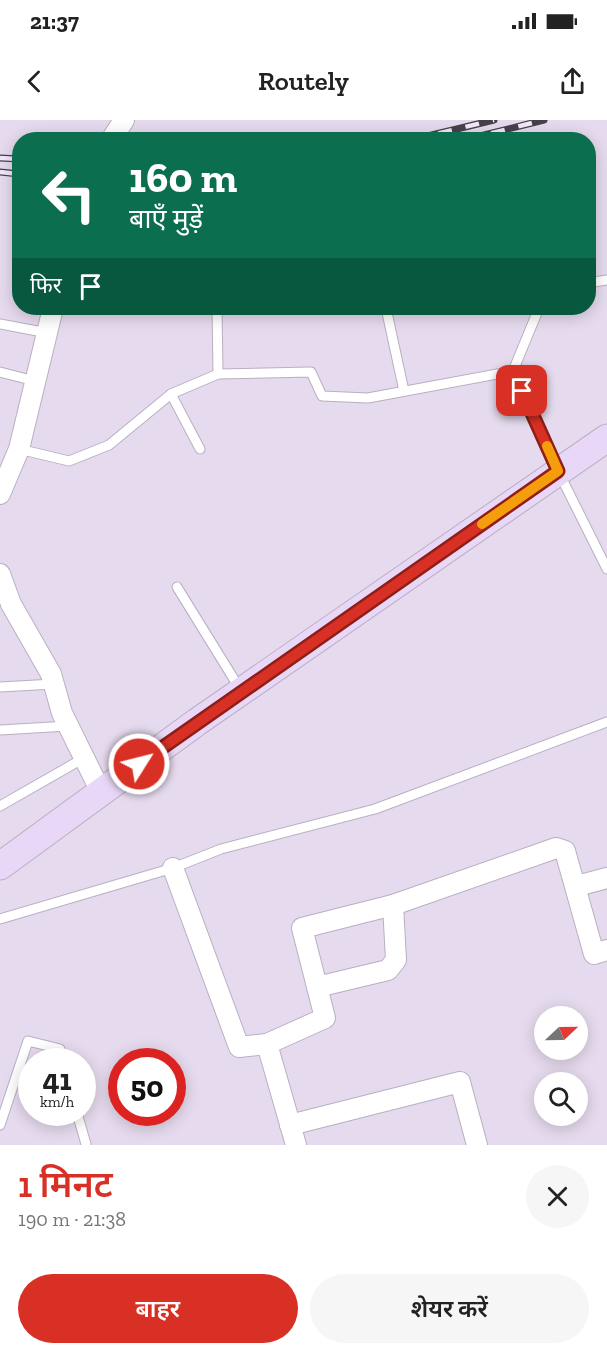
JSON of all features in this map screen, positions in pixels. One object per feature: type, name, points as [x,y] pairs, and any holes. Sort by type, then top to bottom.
[{"type":"main road","points":[[0,866],[241,691],[607,438]]},
{"type":"street","points":[[2,481],[19,449],[52,315]]},
{"type":"street","points":[[0,574],[11,604],[51,674],[68,726],[101,792]]},
{"type":"street","points":[[173,868],[240,1047],[267,1044],[325,1018],[302,928],[393,905],[556,848],[565,851],[577,886],[594,954],[607,950]]},
{"type":"street","points":[[577,886],[607,878]]},
{"type":"street","points":[[317,987],[388,970],[396,960],[393,905]]},
{"type":"street","points":[[267,1044],[296,1145]]},
{"type":"street","points":[[290,1125],[460,1082],[477,1145]]},
{"type":"lane","points":[[216,315],[218,374]]},
{"type":"lane","points":[[388,315],[404,391]]},
{"type":"lane","points":[[536,315],[513,372],[558,471],[607,569]]},
{"type":"lane","points":[[0,324],[48,333]]},
{"type":"lane","points":[[0,372],[36,381]]},
{"type":"lane","points":[[19,449],[69,461],[109,445],[171,394],[218,374],[311,372],[322,396],[368,398],[513,372]]},
{"type":"lane","points":[[171,394],[200,449]]},
{"type":"lane","points":[[177,587],[241,691]]},
{"type":"lane","points":[[0,687],[54,684]]},
{"type":"lane","points":[[0,919],[173,868],[220,849],[375,809],[607,722]]},
{"type":"lane","points":[[0,730],[68,726]]},
{"type":"lane","points":[[0,806],[84,758]]},
{"type":"lane","points":[[26,1048],[28,1041],[56,1048]]},
{"type":"lane","points":[[0,1125],[18,1071]]},
{"type":"lane","points":[[81,1126],[86,1144]]},
{"type":"railway","points":[[444,132],[494,120]]},
{"type":"railway","points":[[496,132],[544,120]]},
{"type":"railway","points":[[0,158],[12,159]]},
{"type":"railway","points":[[0,172],[12,173]]},
{"type":"slow traffic","points":[[482,524],[558,471],[547,446]]},
{"type":"route","points":[[139,764],[558,471],[522,391]]}]
